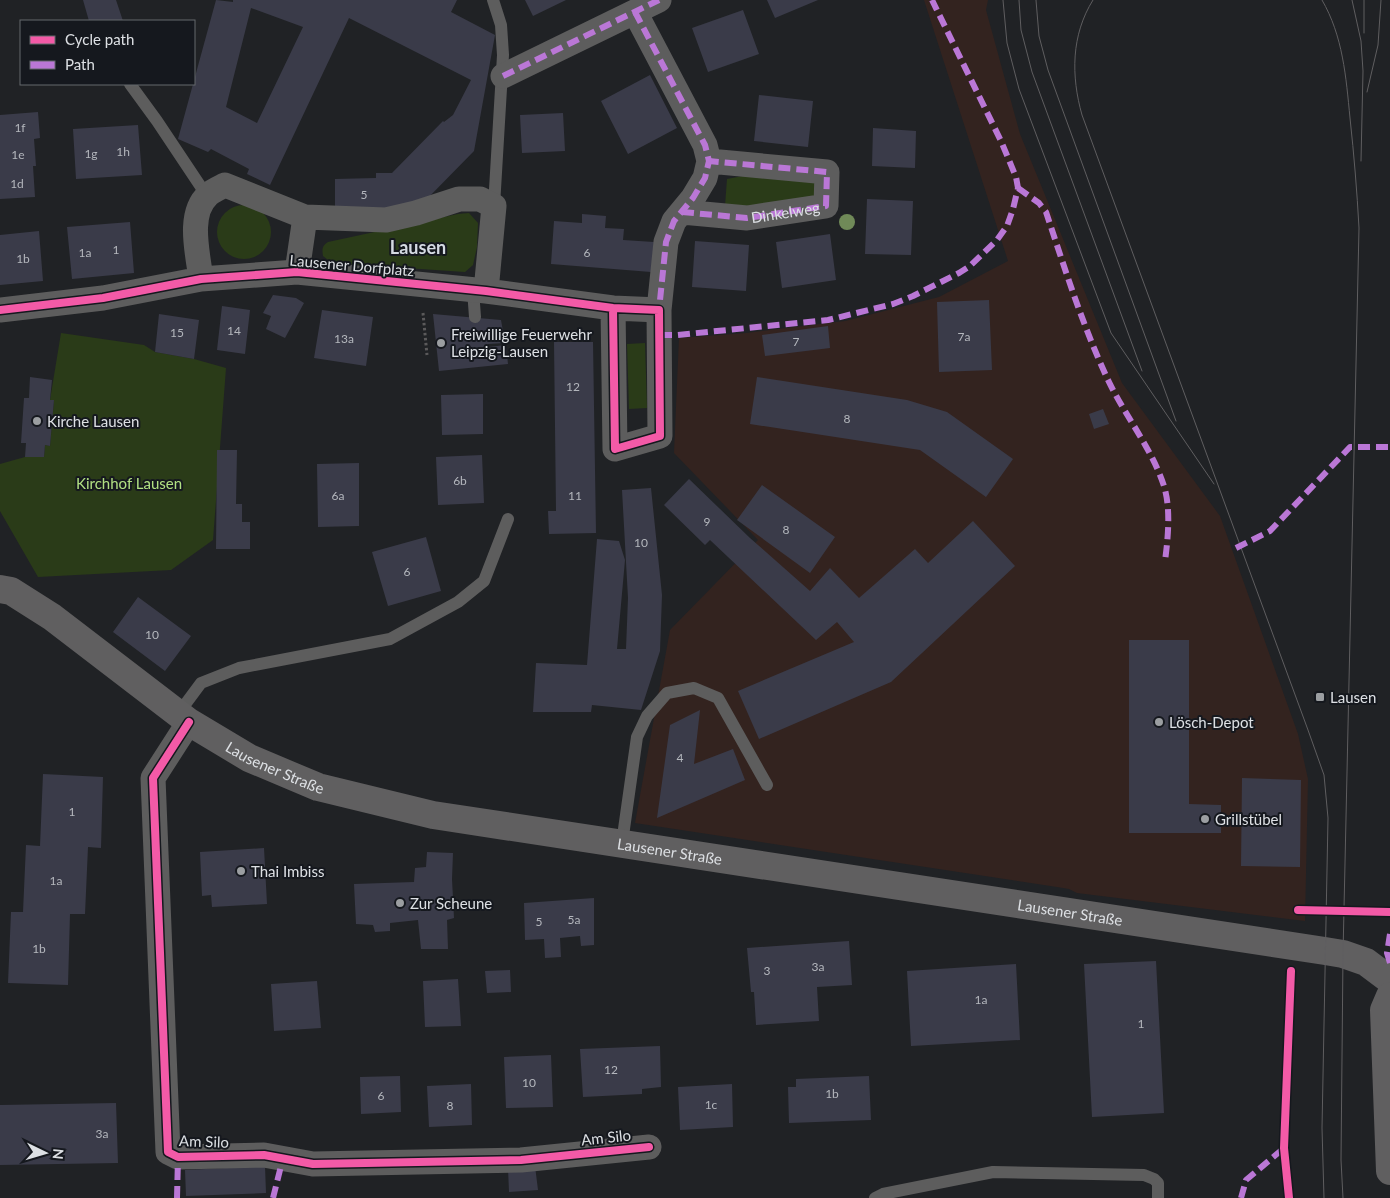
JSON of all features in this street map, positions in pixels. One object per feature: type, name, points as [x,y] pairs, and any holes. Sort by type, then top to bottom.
[{"type":"main road","name":"Lausener Straße","points":[[0,589],[11,591],[52,616],[183,718],[249,758],[318,787],[432,815],[1343,954],[1366,962],[1390,980]]},
{"type":"main road","points":[[1390,996],[1384,1010],[1390,1170]]},
{"type":"street","points":[[503,76],[659,0]]},
{"type":"street","points":[[613,308],[615,450],[660,436],[659,310],[666,242],[674,221],[694,198],[705,178],[709,161],[705,145],[635,12]]},
{"type":"street","name":"Dinkelweg","points":[[682,212],[747,218],[826,206],[827,172],[709,161]]},
{"type":"street","points":[[202,279],[196,237],[196,216],[207,196],[225,185],[305,217],[386,220],[416,213],[459,199],[480,199],[494,206],[479,291]]},
{"type":"street","name":"Lausener Dorfplatz","points":[[297,272],[305,217]]},
{"type":"street","name":"Lausener Dorfplatz","points":[[0,310],[103,298],[202,279],[297,272],[479,291],[613,308],[659,310]]},
{"type":"street","name":"Am Silo","points":[[183,718],[153,778],[168,1152],[178,1157],[264,1155],[313,1164],[522,1160],[649,1147]]},
{"type":"lane","points":[[493,0],[501,25],[504,55],[494,206]]},
{"type":"lane","points":[[131,85],[207,196]]},
{"type":"lane","points":[[475,317],[479,291]]},
{"type":"lane","points":[[183,718],[201,683],[239,668],[390,639],[458,602],[484,580],[508,519]]},
{"type":"lane","points":[[622,843],[637,737],[647,716],[667,693],[694,688],[718,698],[767,786]]},
{"type":"lane","points":[[875,1198],[883,1194],[992,1172],[1144,1175],[1158,1183],[1158,1198]]},
{"type":"path","points":[[420,285],[427,355]]},
{"type":"shaded area","points":[[924,0],[988,0],[986,10],[1020,134],[1122,383],[1220,516],[1298,734],[1308,779],[1305,921],[1077,893],[1069,889],[1057,887],[635,823],[670,630],[758,540],[674,453],[679,338],[746,333],[845,321],[939,297],[1008,261]]},
{"type":"green space","points":[[753,174],[821,180],[820,197],[746,208],[725,206],[727,179]]},
{"type":"green space","points":[[239,205],[249,205],[259,209],[267,217],[271,232],[267,247],[259,255],[249,259],[239,259],[229,255],[221,247],[217,237],[217,227],[221,217],[229,209]]},
{"type":"green space","points":[[469,213],[478,223],[477,247],[473,265],[465,272],[332,263],[323,256],[323,248],[328,242]]},
{"type":"green space","name":"Kirchhof Lausen","points":[[61,333],[144,345],[155,352],[194,359],[226,368],[213,540],[171,570],[38,577],[0,511],[0,464],[25,457],[44,457],[45,445],[50,446],[54,400],[50,400]]},
{"type":"green space","points":[[645,343],[647,408],[629,409],[627,344]]},
{"type":"building","points":[[83,0],[116,0],[123,20],[89,20]]},
{"type":"building","points":[[216,0],[233,2],[233,0],[457,0],[451,12],[495,35],[474,151],[423,203],[393,210],[335,211],[335,179],[376,178],[376,173],[392,173],[443,121],[453,115],[471,80],[349,18],[270,185],[247,174],[249,169],[211,149],[208,152],[178,139],[193,85],[195,85],[195,77]],"holes":[[[251,8],[303,27],[257,123],[226,107]]]},
{"type":"building","points":[[525,0],[566,0],[533,16]]},
{"type":"building","points":[[767,0],[818,0],[775,18]]},
{"type":"building","points":[[743,10],[759,54],[708,72],[692,28]]},
{"type":"building","points":[[650,75],[677,128],[628,154],[601,101]]},
{"type":"building","points":[[759,95],[813,101],[808,147],[754,141]]},
{"type":"building","points":[[38,112],[40,138],[34,139],[36,166],[33,166],[35,197],[0,199],[0,115]]},
{"type":"building","points":[[563,113],[565,151],[522,153],[520,115]]},
{"type":"building","points":[[138,125],[142,175],[76,179],[73,129]]},
{"type":"building","points":[[873,128],[916,131],[915,168],[872,166]]},
{"type":"building","points":[[867,199],[913,201],[911,255],[865,254]]},
{"type":"building","points":[[582,214],[606,216],[605,228],[624,229],[623,240],[654,242],[651,272],[551,264],[554,221],[582,223]]},
{"type":"building","points":[[130,222],[134,273],[72,279],[67,227]]},
{"type":"building","points":[[39,231],[43,281],[0,285],[0,235]]},
{"type":"building","points":[[830,234],[836,280],[782,288],[776,242]]},
{"type":"building","points":[[695,241],[749,245],[746,291],[692,287]]},
{"type":"building","points":[[273,295],[296,298],[304,303],[285,338],[266,329],[271,316],[263,313]]},
{"type":"building","points":[[989,300],[992,370],[939,372],[937,302]]},
{"type":"building","points":[[222,306],[250,310],[245,354],[217,350]]},
{"type":"building","points":[[322,310],[373,317],[366,366],[314,358]]},
{"type":"building","points":[[159,314],[199,320],[194,359],[155,352]]},
{"type":"building","points":[[433,314],[501,320],[505,343],[488,344],[488,347],[506,345],[508,364],[439,371]]},
{"type":"building","points":[[828,326],[830,348],[765,356],[762,335]]},
{"type":"building","points":[[554,342],[593,342],[596,533],[549,534],[548,511],[556,511]]},
{"type":"building","name":"Kirche Lausen","points":[[30,377],[52,380],[50,400],[54,400],[50,446],[45,445],[44,457],[25,457],[26,443],[21,443],[24,398],[29,398]]},
{"type":"building","points":[[757,377],[907,400],[947,412],[1013,459],[986,497],[920,450],[750,424]]},
{"type":"building","points":[[483,394],[483,434],[442,435],[441,395]]},
{"type":"building","points":[[1103,409],[1109,424],[1094,429],[1089,414]]},
{"type":"building","points":[[217,450],[237,450],[236,504],[242,504],[242,522],[250,522],[250,549],[216,549]]},
{"type":"building","points":[[482,455],[484,503],[438,505],[436,457]]},
{"type":"building","points":[[359,463],[359,526],[318,527],[317,464]]},
{"type":"building","points":[[689,479],[750,538],[810,591],[830,568],[859,598],[915,549],[928,563],[973,521],[1015,566],[891,682],[759,739],[738,691],[854,642],[837,622],[816,640],[710,540],[705,545],[664,505]]},
{"type":"building","points":[[762,485],[835,537],[810,573],[737,520]]},
{"type":"building","points":[[651,488],[662,595],[660,651],[641,710],[592,705],[591,712],[533,712],[536,663],[587,665],[597,539],[619,541],[625,560],[617,649],[626,649],[628,598],[622,490]]},
{"type":"building","points":[[426,537],[441,591],[388,606],[372,552]]},
{"type":"building","points":[[138,597],[191,636],[165,671],[113,632]]},
{"type":"building","name":"Lösch-Depot","points":[[1129,640],[1189,640],[1189,804],[1221,805],[1221,833],[1129,833]]},
{"type":"building","points":[[700,710],[694,764],[733,749],[745,780],[657,818],[670,725]]},
{"type":"building","points":[[43,774],[103,777],[101,848],[88,847],[85,914],[70,914],[68,985],[8,983],[11,912],[23,912],[26,845],[40,846]]},
{"type":"building","points":[[1242,778],[1301,780],[1300,867],[1241,866]]},
{"type":"building","points":[[264,848],[267,904],[212,907],[211,895],[202,896],[200,852]]},
{"type":"building","points":[[427,852],[453,853],[454,918],[447,920],[448,949],[421,949],[418,920],[390,923],[390,931],[375,932],[373,925],[356,924],[354,884],[414,882],[415,868],[426,867]]},
{"type":"building","points":[[594,898],[594,945],[581,946],[580,936],[560,938],[561,957],[545,958],[544,939],[525,940],[524,903]]},
{"type":"building","points":[[849,941],[852,985],[817,987],[819,1021],[756,1025],[754,992],[751,992],[747,948]]},
{"type":"building","points":[[1156,961],[1164,1113],[1092,1117],[1084,964]]},
{"type":"building","points":[[1016,964],[1020,1040],[911,1046],[907,971]]},
{"type":"building","points":[[510,970],[511,992],[487,993],[485,971]]},
{"type":"building","points":[[458,979],[461,1026],[425,1027],[423,981]]},
{"type":"building","points":[[317,981],[321,1028],[274,1031],[271,984]]},
{"type":"building","points":[[660,1046],[661,1087],[642,1089],[642,1094],[583,1097],[580,1049]]},
{"type":"building","points":[[551,1055],[553,1107],[506,1108],[504,1057]]},
{"type":"building","points":[[400,1076],[401,1112],[361,1114],[360,1077]]},
{"type":"building","points":[[869,1076],[871,1120],[789,1123],[788,1087],[796,1087],[796,1079]]},
{"type":"building","points":[[471,1084],[472,1125],[429,1127],[427,1086]]},
{"type":"building","points":[[732,1084],[733,1127],[680,1130],[678,1087]]},
{"type":"building","points":[[116,1103],[118,1163],[0,1165],[0,1105]]},
{"type":"building","points":[[265,1166],[266,1193],[186,1196],[185,1170]]},
{"type":"building","points":[[535,1166],[538,1190],[509,1192],[508,1168]]},
{"type":"tram line","points":[[1003,0],[1007,43],[1019,89],[1111,333],[1214,484]]},
{"type":"tram line","points":[[1019,0],[1021,30],[1032,72],[1142,371]]},
{"type":"tram line","points":[[1036,0],[1039,36],[1048,70],[1176,421]]},
{"type":"tram line","points":[[1093,0],[1080,27],[1075,56],[1076,86],[1082,115],[1324,775],[1328,818],[1322,1128],[1324,1198]]},
{"type":"tram line","points":[[1322,0],[1335,28],[1345,72],[1359,228],[1343,954],[1341,1160],[1343,1198]]},
{"type":"tram line","points":[[1352,0],[1361,41],[1363,71],[1361,161]]},
{"type":"tram line","points":[[1364,0],[1364,33]]},
{"type":"tram line","points":[[1367,92],[1378,45],[1381,0]]},
{"type":"marked path","points":[[503,76],[659,0]]},
{"type":"marked path","points":[[660,335],[677,335],[828,320],[893,304],[959,273],[970,266],[997,240],[1007,226],[1013,209],[1018,188],[1016,177],[1001,141],[932,0]]},
{"type":"marked path","points":[[635,12],[705,145],[709,161],[705,178],[693,198],[674,221],[666,242],[659,310]]},
{"type":"marked path","points":[[682,212],[747,218],[826,206],[827,172],[709,161]]},
{"type":"marked path","points":[[1018,188],[1039,203],[1046,212],[1075,298],[1109,382],[1159,472],[1168,504],[1168,533],[1165,561]]},
{"type":"marked path","points":[[1236,548],[1270,531],[1350,447],[1390,447]]},
{"type":"marked path","points":[[1390,934],[1387,953],[1390,963]]},
{"type":"marked path","points":[[1241,1198],[1246,1180],[1284,1148]]},
{"type":"marked path","points":[[177,1198],[178,1157]]},
{"type":"marked path","points":[[273,1198],[283,1158]]},
{"type":"cycle path","points":[[0,310],[103,298],[201,279],[297,272],[486,291],[613,308],[659,310],[660,436],[615,449],[613,308]]},
{"type":"cycle path","points":[[189,722],[153,778],[168,1152],[178,1157],[264,1155],[313,1164],[521,1160],[649,1147]]},
{"type":"cycle path","points":[[1298,910],[1390,912]]},
{"type":"cycle path","points":[[1289,1198],[1284,1148],[1291,971]]},
{"type":"place","name":"Freiwillige Feuerwehr Leipzig-Lausen","points":[[441,343]]},
{"type":"place","name":"Kirche Lausen","points":[[37,421]]},
{"type":"place","name":"Lausen","points":[[1320,697]]},
{"type":"place","name":"Lösch-Depot","points":[[1159,722]]},
{"type":"place","name":"Grillstübel","points":[[1205,819]]},
{"type":"place","name":"Thai Imbiss","points":[[241,871]]},
{"type":"place","name":"Zur Scheune","points":[[400,903]]},
{"type":"district","name":"Lausen","points":[[418,247]]}]
